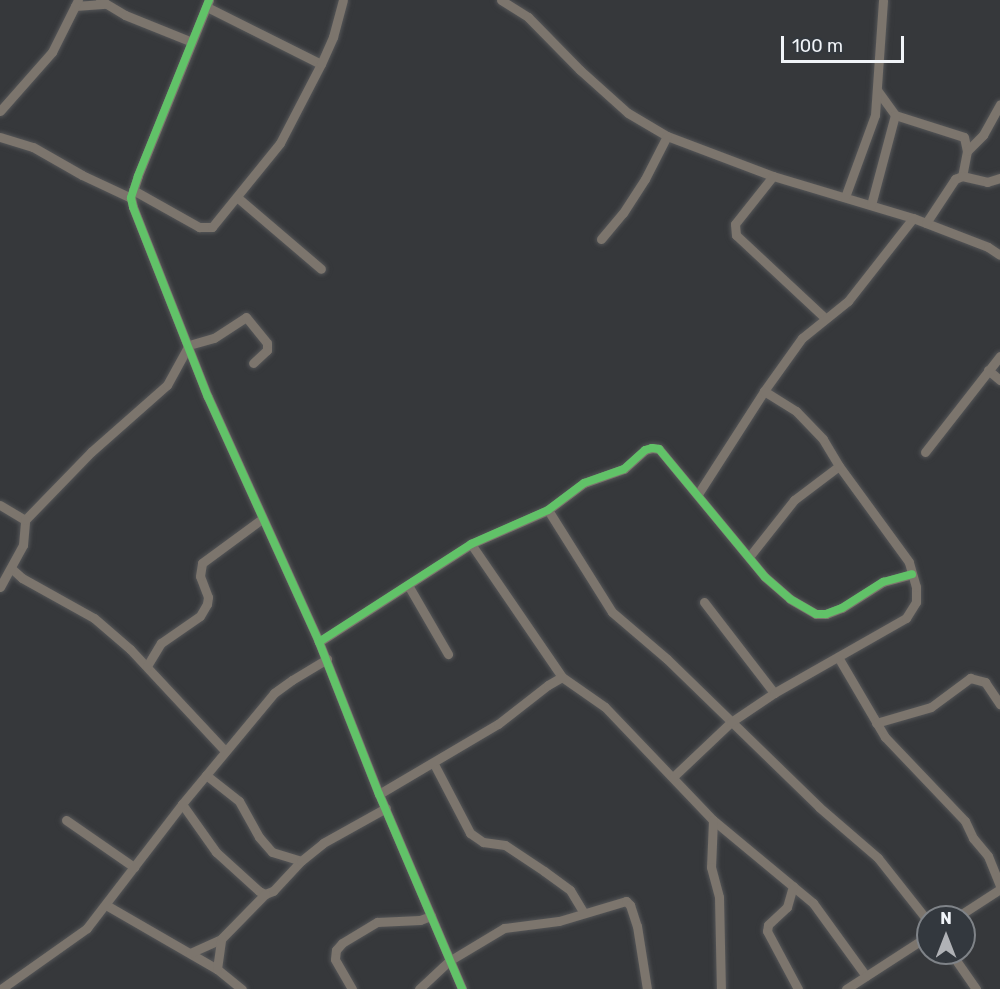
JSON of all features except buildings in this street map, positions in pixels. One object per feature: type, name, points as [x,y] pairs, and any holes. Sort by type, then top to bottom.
[{"type":"street","points":[[0,137],[33,147],[82,176],[132,194],[199,227],[212,227],[238,198],[280,143],[333,37],[343,0]]},
{"type":"street","points":[[501,0],[528,17],[620,106],[668,136],[773,176],[913,218],[988,247],[1000,255]]},
{"type":"street","points":[[846,197],[873,122],[883,0]]},
{"type":"street","points":[[0,111],[52,52],[76,3],[103,2],[125,15],[192,42]]},
{"type":"street","points":[[321,64],[208,3],[132,194],[208,397],[327,659],[379,794],[462,989]]},
{"type":"street","points":[[877,90],[895,115],[964,136],[967,151],[962,176],[950,184],[926,223]]},
{"type":"street","points":[[967,151],[982,135],[1000,104]]},
{"type":"street","points":[[871,205],[895,115]]},
{"type":"street","points":[[601,239],[623,213],[645,180],[668,136]]},
{"type":"street","points":[[773,176],[735,224],[736,235],[825,318]]},
{"type":"street","points":[[962,176],[987,182],[1000,178]]},
{"type":"street","points":[[238,198],[321,269]]},
{"type":"street","points":[[698,494],[764,391],[802,338],[853,295],[913,218]]},
{"type":"street","points":[[0,587],[23,544],[25,520],[91,452],[166,385],[189,345],[214,338],[246,317],[267,342],[267,350],[253,363]]},
{"type":"street","points":[[925,452],[1000,356]]},
{"type":"street","points":[[988,370],[1000,380]]},
{"type":"street","points":[[673,777],[731,722],[774,693],[906,618],[916,602],[916,587],[902,551],[839,466],[823,439],[800,414],[764,391]]},
{"type":"street","points":[[319,642],[471,544],[549,510],[584,483],[624,469],[645,450],[652,448],[659,449],[765,577],[790,598],[816,614],[826,614],[842,608],[883,582],[912,574]]},
{"type":"street","points":[[749,557],[794,500],[839,466]]},
{"type":"street","points":[[0,505],[25,520]]},
{"type":"street","points":[[549,510],[612,612],[667,659],[731,722],[878,858],[916,906]]},
{"type":"street","points":[[147,666],[161,643],[200,616],[207,604],[208,597],[200,576],[202,562],[262,519]]},
{"type":"street","points":[[471,544],[562,677],[605,707],[713,820],[793,886],[824,916],[866,976]]},
{"type":"street","points":[[11,568],[22,578],[94,618],[147,666],[225,751]]},
{"type":"street","points":[[408,585],[448,654]]},
{"type":"street","points":[[704,602],[774,693]]},
{"type":"street","points":[[838,657],[885,737],[958,811],[973,838],[988,856],[1000,888],[975,905]]},
{"type":"street","points":[[1,989],[87,928],[182,804],[274,693],[327,659]]},
{"type":"street","points":[[548,685],[553,664]]},
{"type":"street","points":[[379,794],[434,764],[512,715],[548,685],[562,677]]},
{"type":"street","points":[[876,723],[931,707],[970,678],[985,682],[1000,704]]},
{"type":"street","points":[[434,764],[470,832],[483,842],[505,845],[544,871],[570,890],[583,912]]},
{"type":"street","points":[[206,775],[239,801],[259,837],[272,852],[301,861]]},
{"type":"street","points":[[182,804],[216,852],[265,894]]},
{"type":"street","points":[[190,953],[221,939],[265,894],[273,891],[301,861],[323,843],[386,808]]},
{"type":"street","points":[[66,820],[134,867]]},
{"type":"street","points":[[713,820],[711,867],[719,897],[721,989]]},
{"type":"street","points":[[793,886],[788,907],[768,925],[766,931],[798,989]]},
{"type":"street","points":[[419,989],[449,961],[504,928],[559,921],[626,901],[630,905],[637,926],[647,989]]},
{"type":"street","points":[[106,905],[217,969],[242,989]]},
{"type":"street","points":[[352,989],[335,959],[336,950],[342,943],[377,922],[420,920],[430,916]]},
{"type":"street","points":[[217,969],[221,939]]},
{"type":"street","points":[[846,989],[916,944]]},
{"type":"street","points":[[959,965],[976,989]]},
{"type":"cycle path","points":[[209,0],[138,176],[131,198],[133,207],[208,397],[319,642],[379,794],[462,989]]},
{"type":"cycle path","points":[[319,642],[471,544],[548,510],[584,483],[624,469],[645,450],[652,448],[659,449],[765,577],[790,599],[816,614],[826,614],[842,608],[883,582],[912,574]]}]
